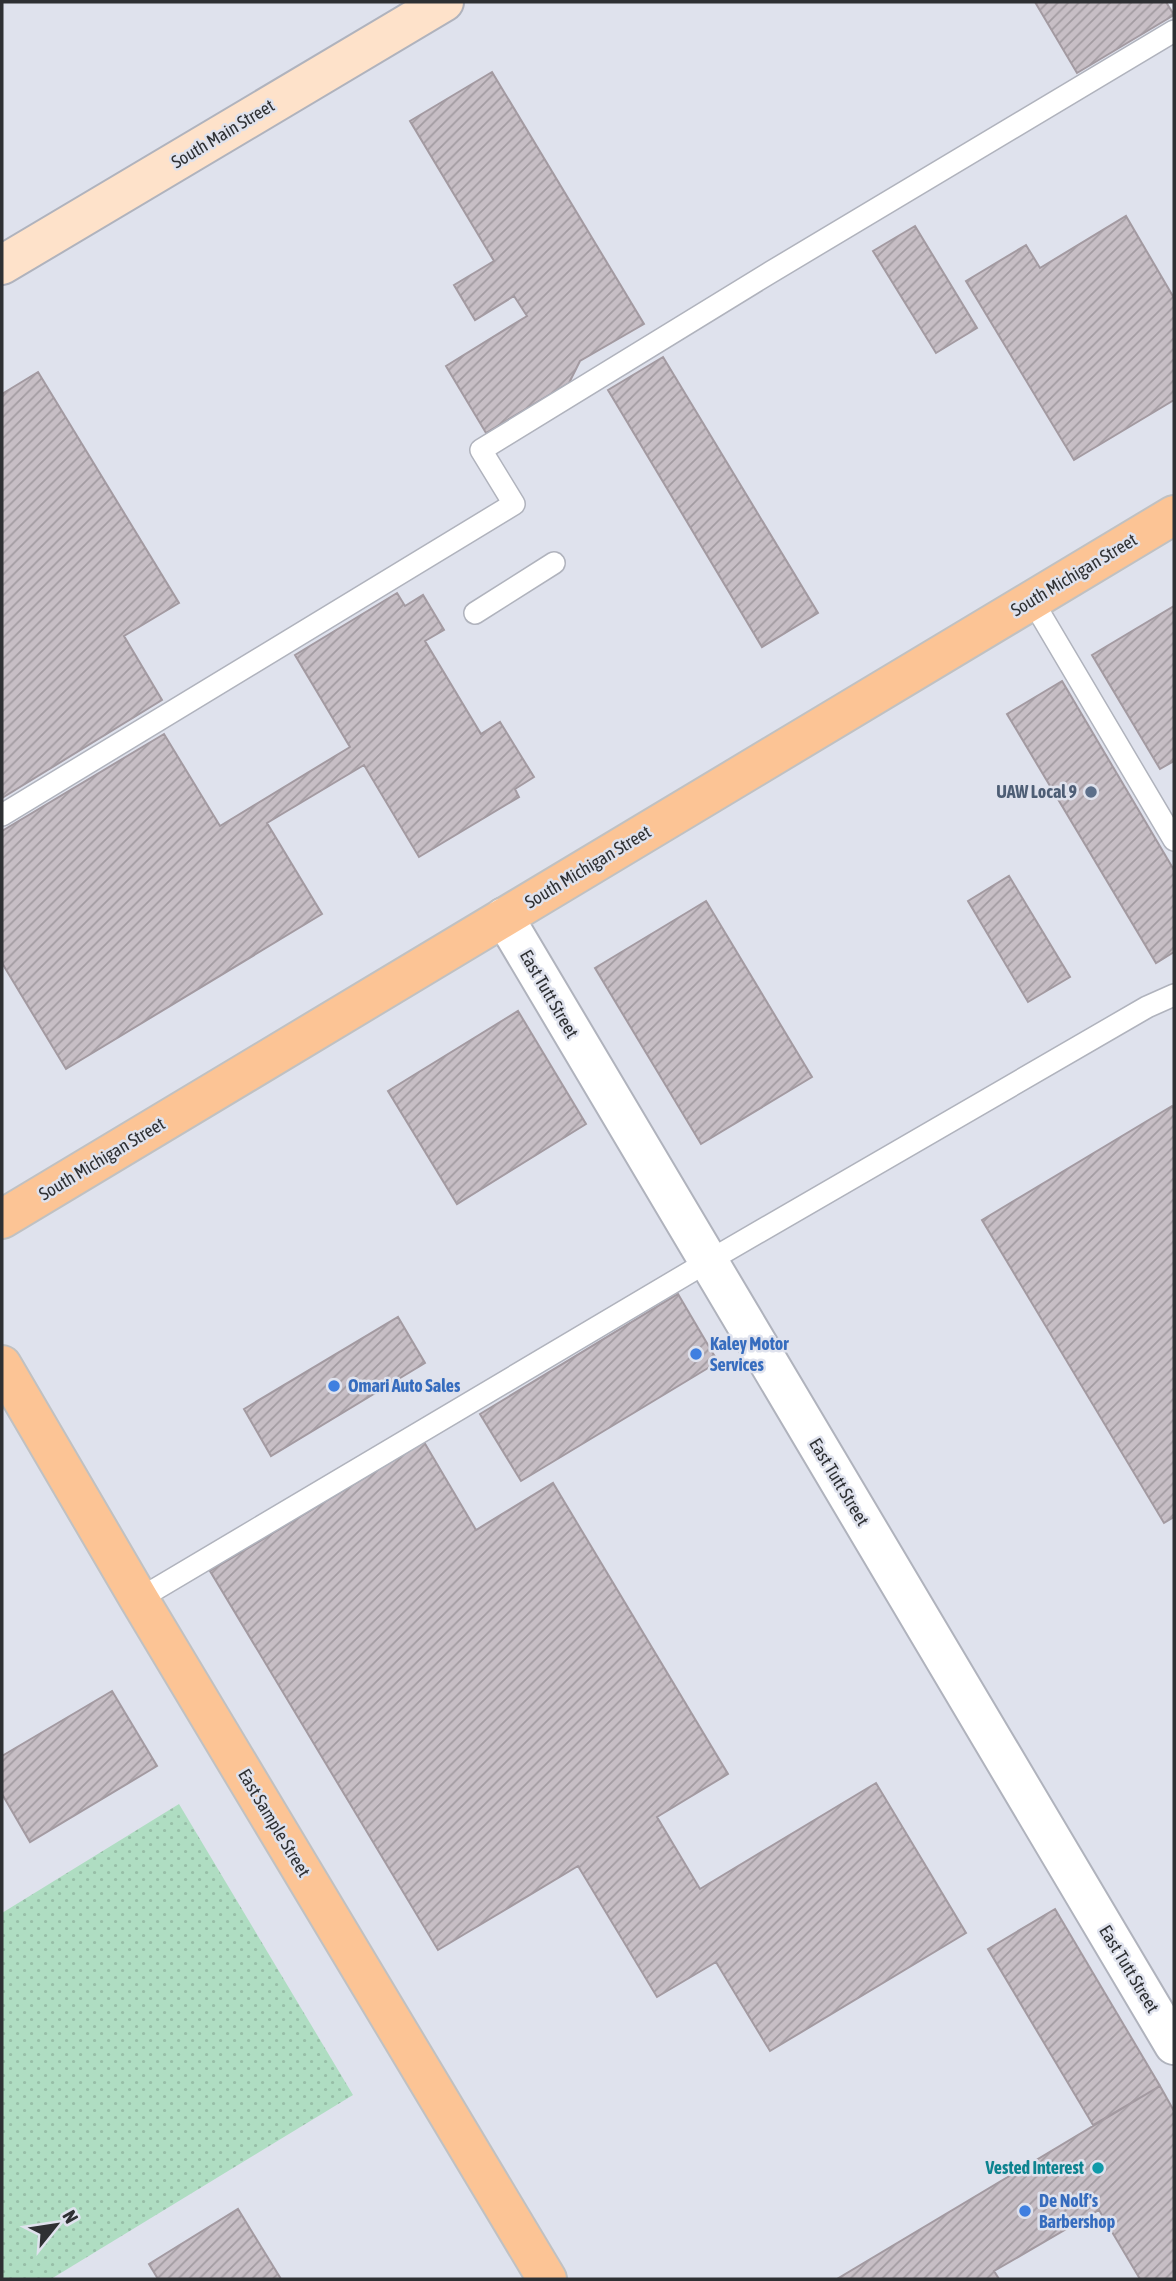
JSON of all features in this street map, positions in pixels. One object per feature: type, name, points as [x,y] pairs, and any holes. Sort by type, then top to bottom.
[{"type":"main road","name":"South Main Street","points":[[2,265],[444,2]]},
{"type":"main road","name":"South Michigan Street","points":[[2,1219],[1174,515]]},
{"type":"main road","name":"East Sample Street","points":[[2,1365],[139,1599],[548,2279]]},
{"type":"street","name":"East Tutt Street","points":[[504,918],[1174,2045]]},
{"type":"lane","points":[[2,815],[514,504],[481,450],[1174,30]]},
{"type":"lane","points":[[475,613],[554,563]]},
{"type":"lane","points":[[1032,600],[1174,840]]},
{"type":"lane","points":[[139,1599],[707,1262],[1147,1007],[1174,995]]},
{"type":"green space","points":[[179,1804],[353,2095],[51,2279],[2,2279],[2,1913]]},
{"type":"building","points":[[1035,2],[1166,2],[1174,15],[1077,73]]},
{"type":"building","points":[[492,72],[644,324],[580,361],[569,383],[486,433],[446,366],[527,316],[514,296],[475,320],[454,285],[494,261],[410,121]]},
{"type":"building","points":[[1126,216],[1174,298],[1174,400],[1074,460],[966,281],[1026,245],[1040,268]]},
{"type":"building","points":[[915,226],[977,328],[936,353],[873,251]]},
{"type":"building","points":[[663,357],[818,613],[762,647],[608,390]]},
{"type":"building","points":[[38,372],[179,603],[124,636],[162,700],[2,798],[2,394]]},
{"type":"building","points":[[397,593],[405,606],[423,595],[444,630],[425,641],[481,734],[500,722],[534,777],[515,789],[519,797],[419,857],[364,765],[267,823],[322,914],[66,1069],[2,963],[2,831],[164,734],[220,826],[350,747],[295,655]]},
{"type":"building","points":[[1174,606],[1174,761],[1160,769],[1092,655]]},
{"type":"building","name":"UAW Local 9","points":[[1062,681],[1174,870],[1174,952],[1156,963],[1007,714]]},
{"type":"building","points":[[1009,876],[1070,977],[1028,1002],[968,901]]},
{"type":"building","points":[[706,901],[812,1077],[701,1144],[595,968]]},
{"type":"building","points":[[518,1011],[586,1124],[457,1204],[388,1091]]},
{"type":"building","points":[[1172,1106],[1174,1517],[1164,1523],[982,1220]]},
{"type":"building","points":[[678,1294],[718,1362],[521,1481],[480,1414]]},
{"type":"building","name":"Omari Auto Sales","points":[[398,1317],[425,1363],[271,1456],[244,1409]]},
{"type":"building","points":[[424,1442],[476,1530],[553,1483],[728,1774],[657,1817],[700,1889],[876,1783],[966,1933],[770,2051],[716,1962],[657,1997],[578,1866],[438,1950],[210,1571]]},
{"type":"building","points":[[112,1691],[157,1766],[30,1842],[2,1794],[2,1756]]},
{"type":"building","points":[[1055,1909],[1160,2086],[1093,2125],[988,1949]]},
{"type":"building","name":"Vested Interest","points":[[1160,2086],[1174,2111],[1174,2279],[1140,2279],[1099,2210],[994,2271],[999,2279],[837,2279]]},
{"type":"building","points":[[238,2209],[281,2279],[158,2279],[149,2264]]},
{"type":"place","name":"UAW Local 9","points":[[1091,792]]},
{"type":"place","name":"Kaley Motor Services","points":[[696,1354]]},
{"type":"place","name":"Omari Auto Sales","points":[[334,1386]]},
{"type":"place","name":"Vested Interest","points":[[1098,2168]]},
{"type":"place","name":"De Nolf's Barbershop","points":[[1025,2211]]}]
